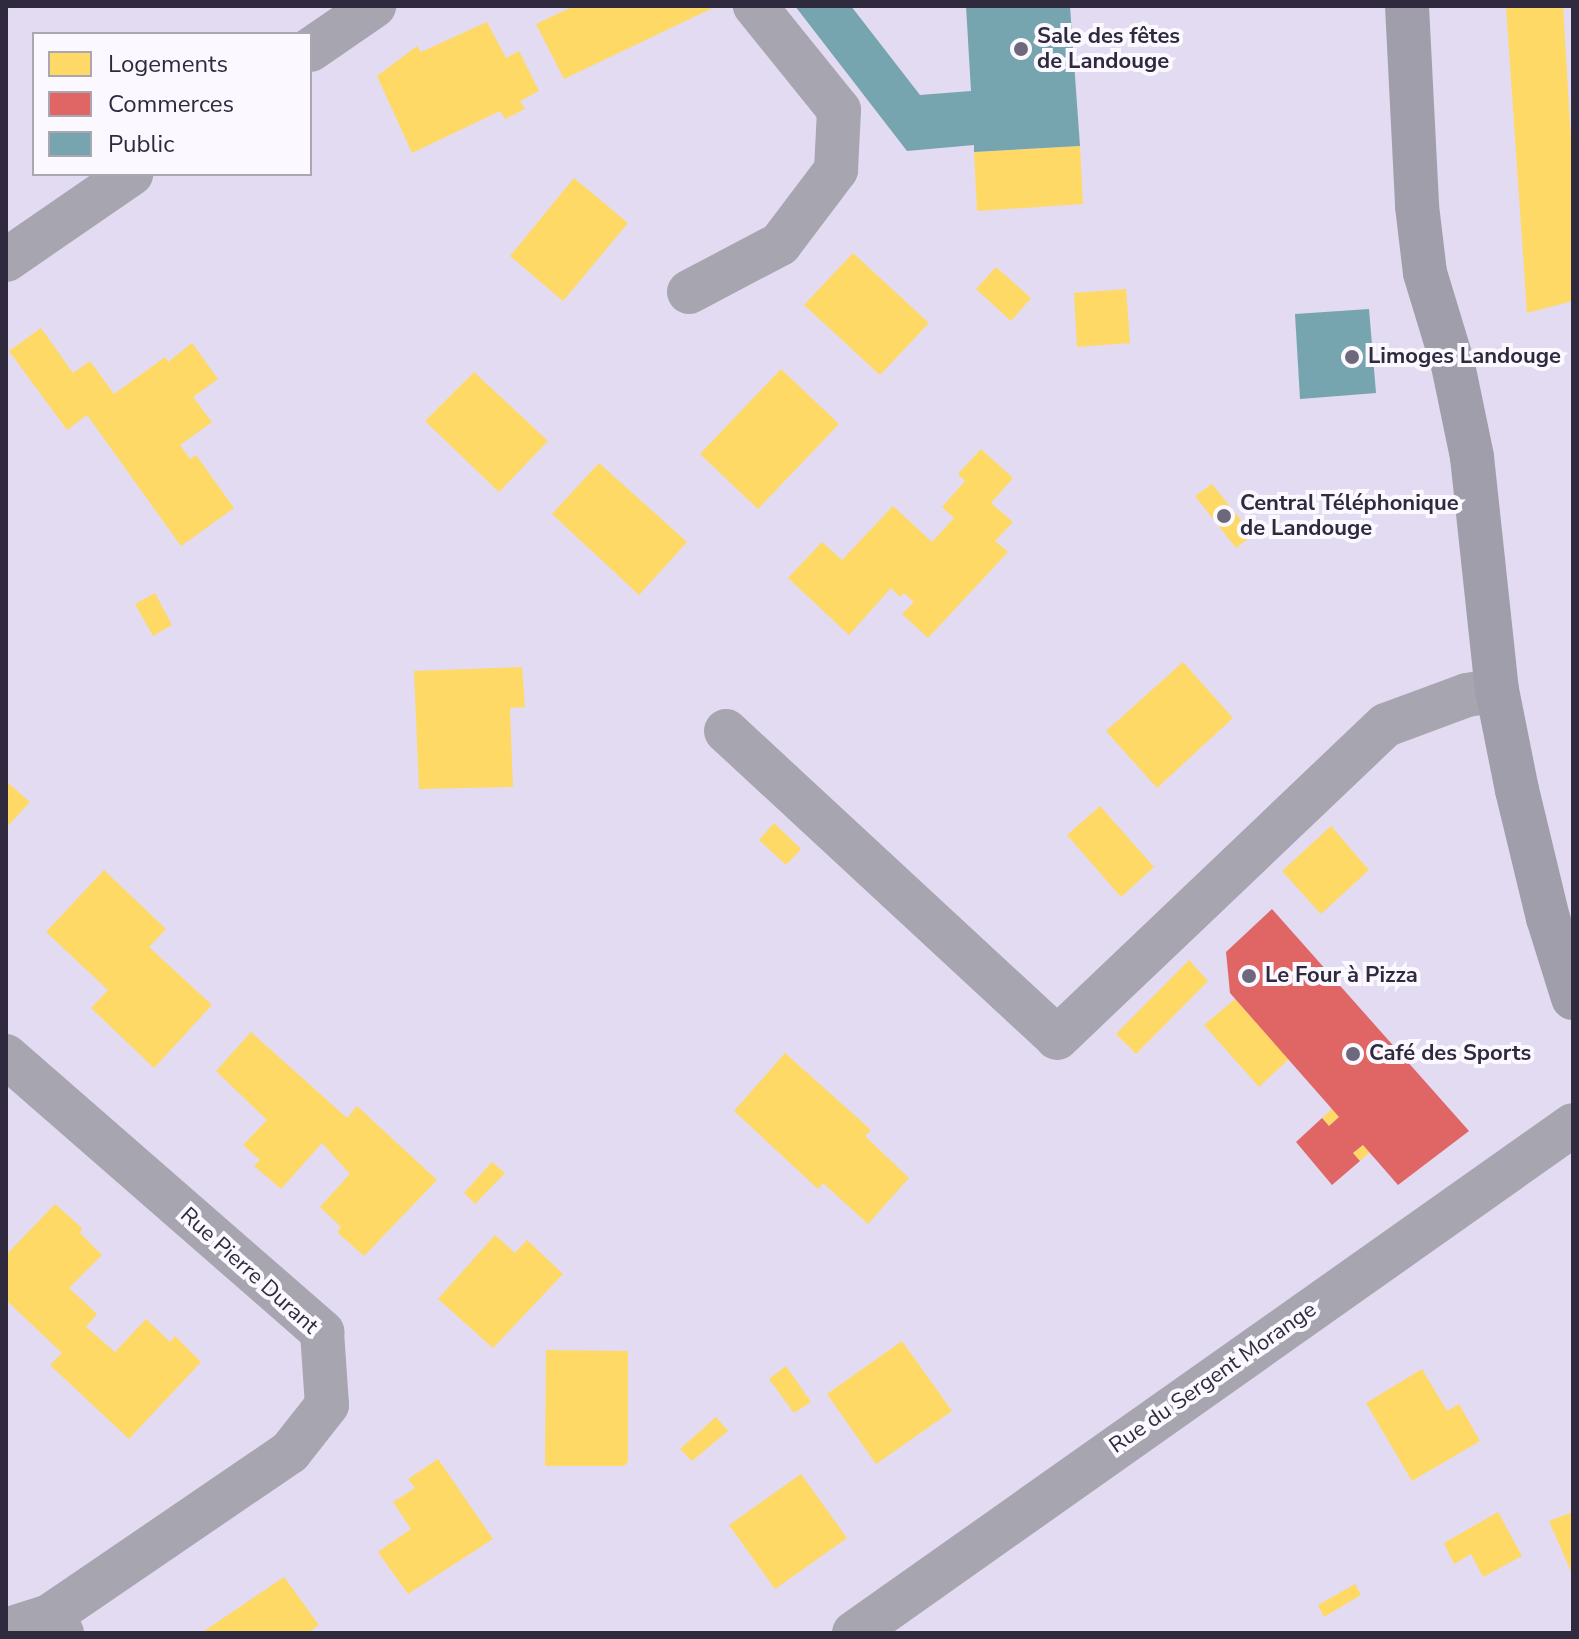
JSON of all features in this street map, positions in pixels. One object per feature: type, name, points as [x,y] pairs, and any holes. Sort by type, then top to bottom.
[{"type":"main road","points":[[1407,6],[1417,206],[1425,273],[1453,365],[1472,457],[1497,690],[1560,915],[1573,998]]},
{"type":"street","points":[[312,49],[374,6]]},
{"type":"street","points":[[689,292],[780,244],[836,170],[839,110],[755,6]]},
{"type":"street","points":[[6,260],[128,176]]},
{"type":"street","points":[[726,731],[1057,1038],[1386,725],[1467,695],[1497,690]]},
{"type":"street","name":"Rue Pierre Durant","points":[[6,1056],[322,1332],[327,1405],[290,1452],[56,1624],[6,1630]]},
{"type":"street","name":"Rue du Sergent Morange","points":[[854,1633],[1573,1125]]},
{"type":"building: Logements","points":[[574,6],[717,6],[564,79],[536,24]]},
{"type":"building: Logements","points":[[1506,6],[1563,6],[1573,175],[1573,301],[1527,313]]},
{"type":"building: Logements","points":[[487,22],[506,58],[519,51],[539,91],[520,101],[525,109],[505,119],[500,111],[412,153],[377,76],[417,46],[421,52]]},
{"type":"building: Logements","points":[[1080,146],[1083,204],[977,211],[974,152]]},
{"type":"building: Logements","points":[[574,178],[628,223],[563,301],[510,256]]},
{"type":"building: Logements","points":[[853,253],[929,323],[880,375],[804,305]]},
{"type":"building: Logements","points":[[996,267],[1031,298],[1011,321],[976,289]]},
{"type":"building: Logements","points":[[1126,289],[1130,343],[1077,347],[1074,293]]},
{"type":"building: Logements","points":[[41,328],[73,373],[90,361],[114,394],[165,357],[168,362],[192,343],[218,379],[193,397],[212,422],[180,445],[190,459],[196,455],[234,508],[181,546],[87,415],[67,430],[9,351]]},
{"type":"building: Logements","points":[[781,369],[839,424],[758,509],[700,454]]},
{"type":"building: Logements","points":[[474,372],[548,441],[499,492],[425,421]]},
{"type":"building: Logements","points":[[981,449],[1013,478],[991,503],[1013,522],[995,541],[1008,552],[928,638],[902,614],[914,602],[904,593],[900,597],[891,588],[849,635],[788,578],[822,542],[842,560],[893,506],[932,542],[954,518],[942,507],[965,481],[958,474]]},
{"type":"building: Logements","points":[[599,463],[687,542],[639,595],[552,514]]},
{"type":"building: Logements","name":"Central Téléphonique de Landouge","points":[[1212,484],[1253,535],[1236,548],[1195,496]]},
{"type":"building: Logements","points":[[155,593],[172,625],[153,636],[135,604]]},
{"type":"building: Logements","points":[[1183,662],[1233,718],[1157,788],[1106,731]]},
{"type":"building: Logements","points":[[522,667],[525,707],[510,708],[513,787],[419,789],[414,671]]},
{"type":"building: Logements","points":[[6,781],[30,802],[6,828]]},
{"type":"building: Logements","points":[[1100,806],[1154,867],[1121,897],[1067,835]]},
{"type":"building: Logements","points":[[774,823],[801,849],[786,865],[759,840]]},
{"type":"building: Logements","points":[[1331,826],[1369,870],[1321,914],[1282,871]]},
{"type":"building: Logements","points":[[104,870],[166,929],[149,947],[212,1005],[154,1068],[91,1008],[108,990],[46,932]]},
{"type":"building: Logements","points":[[1189,960],[1208,981],[1136,1054],[1116,1034]]},
{"type":"building: Logements","points":[[1235,999],[1289,1059],[1259,1087],[1204,1025]]},
{"type":"building: Logements","points":[[251,1032],[347,1118],[357,1106],[437,1180],[364,1256],[337,1232],[341,1227],[320,1207],[350,1174],[322,1143],[281,1189],[254,1166],[260,1160],[243,1145],[267,1120],[216,1071]]},
{"type":"building: Logements","points":[[785,1053],[871,1130],[865,1136],[909,1178],[868,1224],[823,1183],[818,1189],[734,1111]]},
{"type":"building: Logements","points":[[1332,1109],[1339,1117],[1329,1126],[1322,1118]]},
{"type":"building: Logements","points":[[1363,1145],[1370,1152],[1360,1161],[1353,1153]]},
{"type":"building: Logements","points":[[492,1162],[505,1173],[475,1204],[464,1193]]},
{"type":"building: Logements","points":[[55,1204],[82,1228],[80,1233],[102,1255],[69,1288],[97,1314],[86,1327],[115,1352],[146,1319],[170,1342],[175,1336],[201,1362],[129,1439],[50,1365],[62,1353],[6,1300],[6,1255]]},
{"type":"building: Logements","points":[[495,1235],[515,1253],[527,1240],[563,1274],[493,1348],[438,1299]]},
{"type":"building: Logements","points":[[902,1341],[952,1411],[876,1464],[827,1394]]},
{"type":"building: Logements","points":[[546,1350],[628,1351],[628,1462],[624,1466],[545,1466]]},
{"type":"building: Logements","points":[[786,1366],[811,1402],[794,1413],[769,1379]]},
{"type":"building: Logements","points":[[1422,1369],[1447,1411],[1459,1404],[1480,1441],[1412,1481],[1366,1403]]},
{"type":"building: Logements","points":[[716,1417],[728,1431],[692,1461],[680,1449]]},
{"type":"building: Logements","points":[[438,1459],[493,1539],[408,1594],[378,1552],[411,1529],[393,1502],[415,1488],[408,1479]]},
{"type":"building: Logements","points":[[801,1474],[847,1538],[775,1589],[729,1525]]},
{"type":"building: Logements","points":[[1498,1512],[1522,1556],[1483,1577],[1471,1554],[1454,1564],[1444,1543]]},
{"type":"building: Logements","points":[[1573,1512],[1573,1576],[1549,1521]]},
{"type":"building: Logements","points":[[284,1577],[319,1625],[308,1633],[201,1633]]},
{"type":"building: Logements","points":[[1355,1584],[1361,1595],[1324,1617],[1318,1605]]},
{"type":"building: Commerces","points":[[1272,909],[1469,1131],[1398,1185],[1363,1145],[1353,1153],[1360,1161],[1332,1185],[1296,1142],[1322,1118],[1329,1126],[1339,1117],[1230,993],[1226,952]]},
{"type":"building: Public","name":"Sale des fêtes de Landouge","points":[[795,6],[851,6],[920,95],[971,91],[966,6],[1070,6],[1080,146],[974,152],[974,145],[907,151]]},
{"type":"building: Public","points":[[1369,309],[1376,393],[1300,399],[1295,314]]},
{"type":"place","name":"Sale des fêtes de Landouge","points":[[1021,49]]},
{"type":"place","name":"Limoges Landouge","points":[[1352,357]]},
{"type":"place","name":"Central Téléphonique de Landouge","points":[[1224,516]]},
{"type":"place","name":"Le Four à Pizza","points":[[1249,976]]},
{"type":"place","name":"Café des Sports","points":[[1353,1054]]}]
